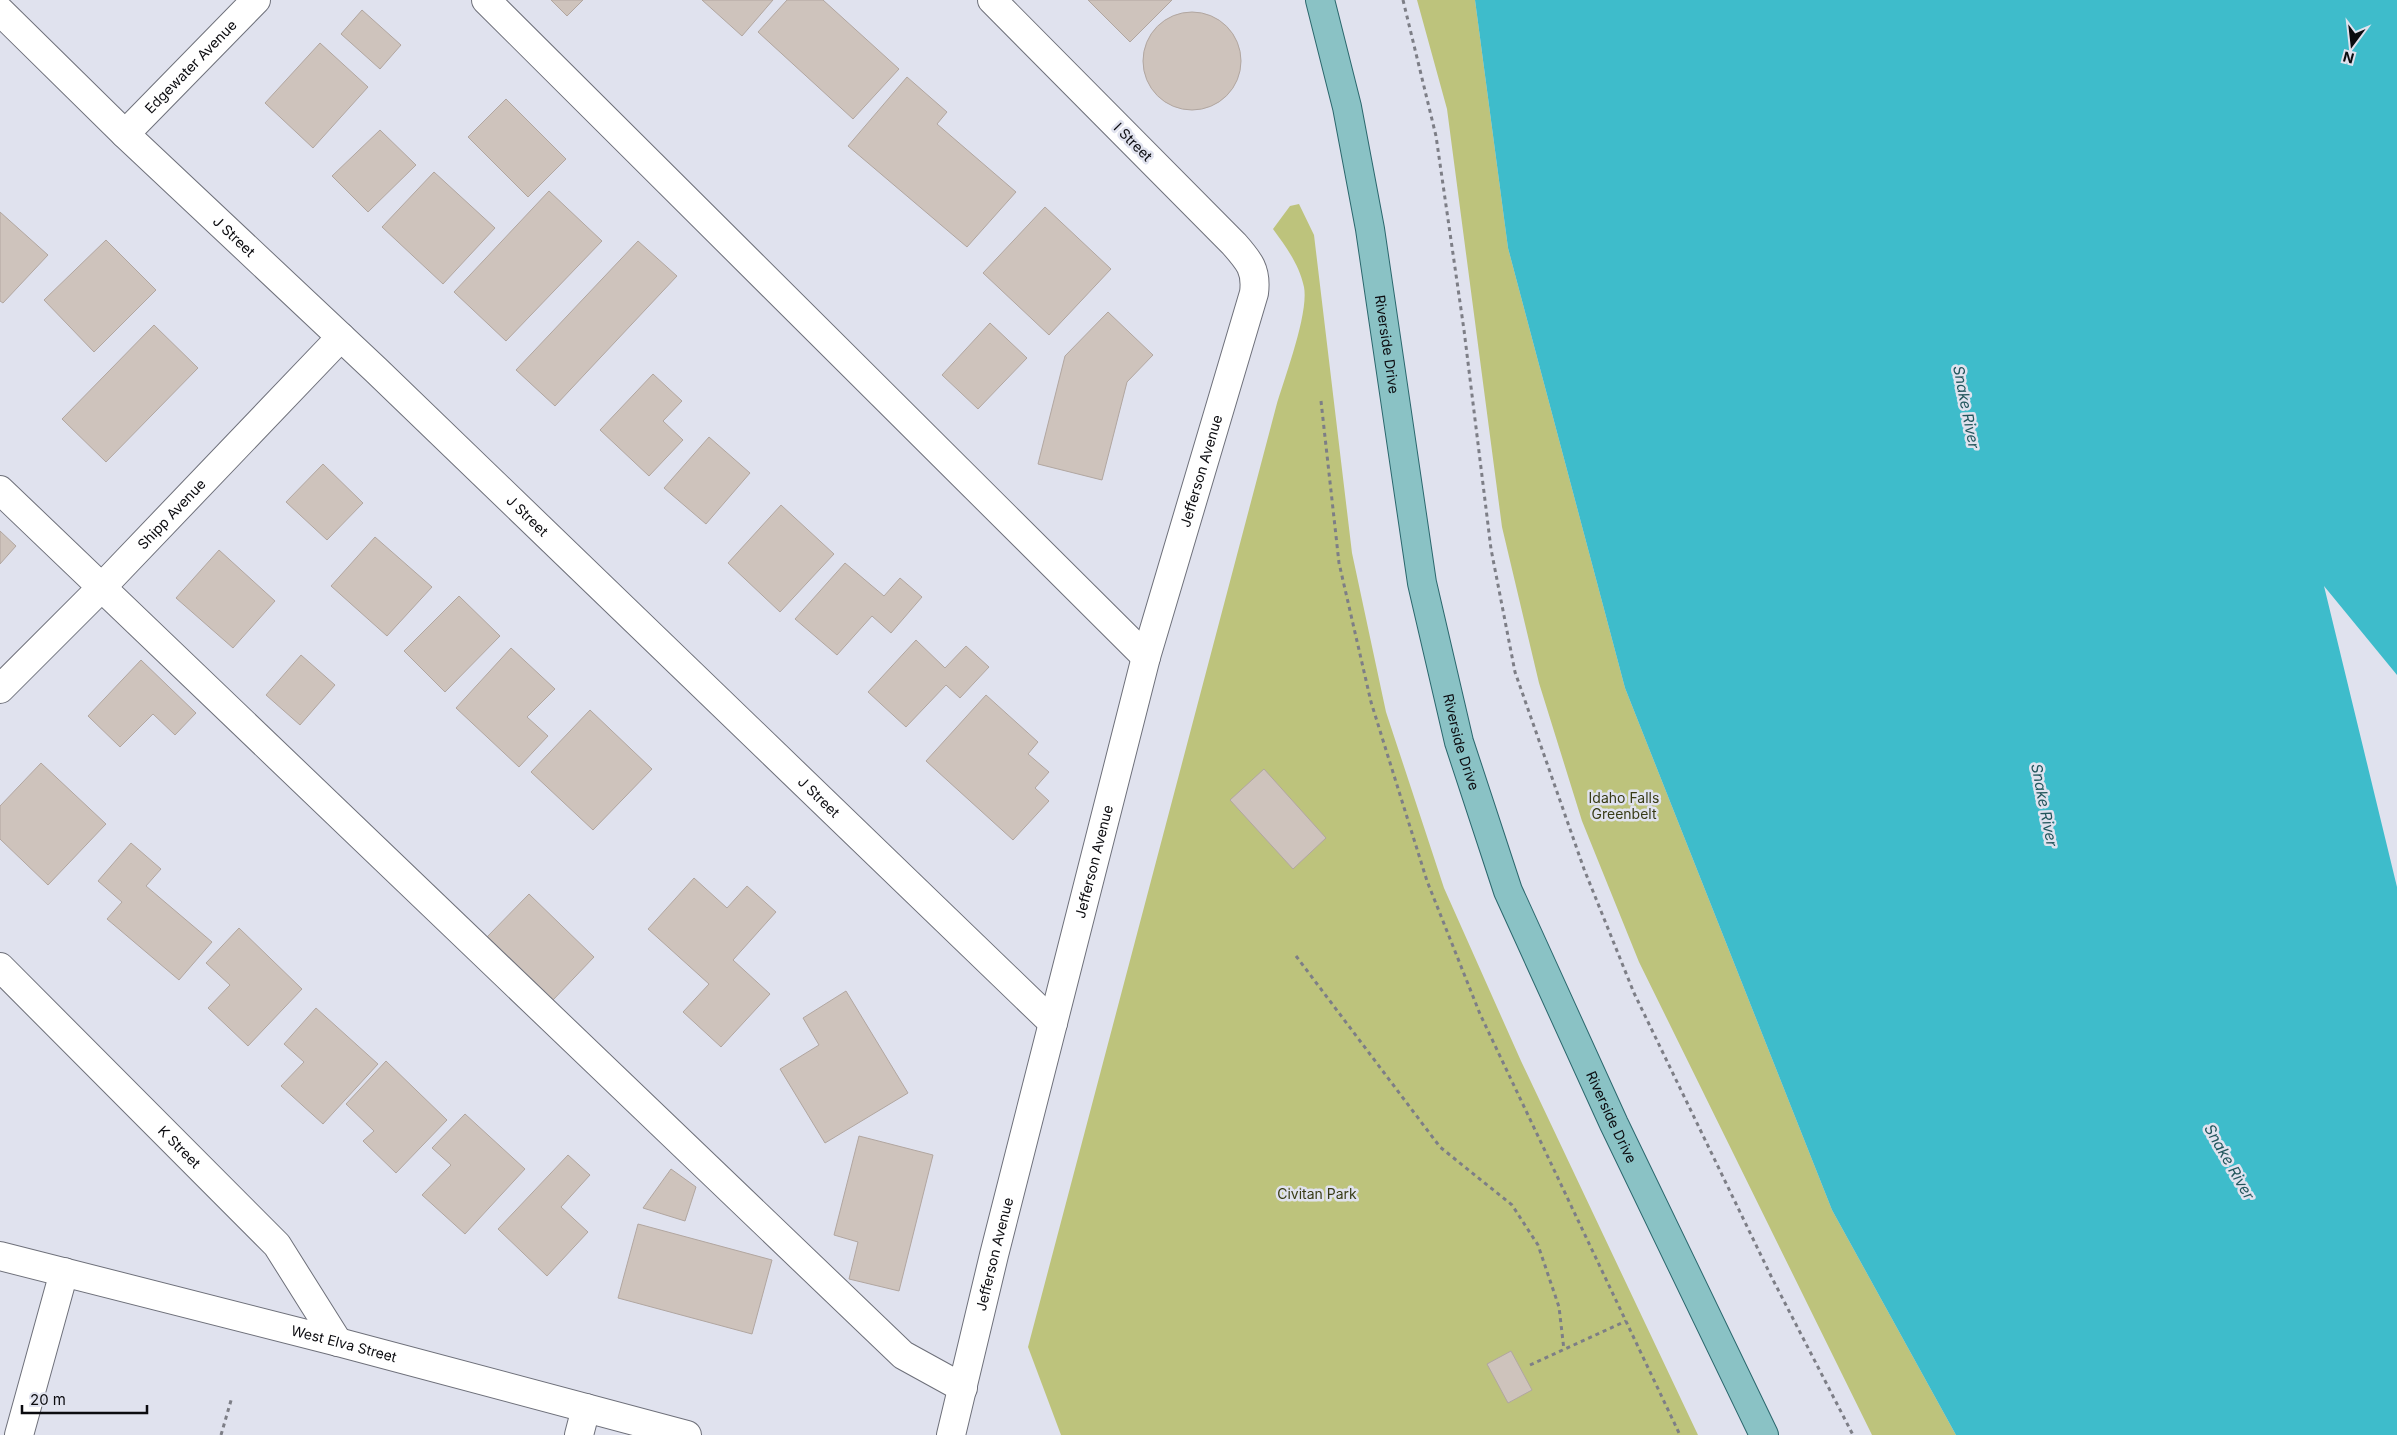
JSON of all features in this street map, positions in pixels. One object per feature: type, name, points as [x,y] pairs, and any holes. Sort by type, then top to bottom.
[{"type":"main road","name":"Riverside Drive","points":[[1320,0],[1347,107],[1370,229],[1422,583],[1459,742],[1508,891],[1618,1133],[1764,1435]]},
{"type":"street","name":"Edgewater Avenue","points":[[125,134],[256,0]]},
{"type":"street","points":[[486,0],[1146,657]]},
{"type":"street","name":"I Street","points":[[992,0],[1241,252],[1253,268],[1256,278],[1254,293]]},
{"type":"street","name":"J Street","points":[[0,11],[125,134],[341,337],[1054,1023]]},
{"type":"street","name":"Jefferson Avenue","points":[[951,1435],[964,1388],[994,1255],[1146,657],[1254,293]]},
{"type":"street","name":"Shipp Avenue","points":[[0,689],[102,588],[341,337]]},
{"type":"street","points":[[0,490],[903,1355],[964,1388]]},
{"type":"street","name":"K Street","points":[[0,967],[278,1245],[338,1342]]},
{"type":"street","name":"West Elva Street","points":[[0,1256],[338,1342],[687,1435]]},
{"type":"street","points":[[19,1435],[64,1272]]},
{"type":"street","points":[[579,1435],[586,1408]]},
{"type":"path","points":[[1403,0],[1436,136],[1464,330],[1491,549],[1515,672],[1584,869],[1634,993],[1771,1276],[1853,1435]]},
{"type":"path","points":[[1321,401],[1339,564],[1371,702],[1427,881],[1480,1014],[1680,1435]]},
{"type":"path","points":[[1296,956],[1440,1146],[1512,1205],[1538,1245],[1559,1307],[1564,1350]]},
{"type":"path","points":[[1530,1365],[1626,1321]]},
{"type":"path","points":[[221,1435],[232,1398]]},
{"type":"green space","name":"Idaho Falls Greenbelt","points":[[1417,0],[1475,0],[1508,248],[1625,688],[1832,1210],[1956,1435],[1872,1435],[1639,962],[1582,821],[1539,683],[1502,527],[1447,109]]},
{"type":"green space","name":"Civitan Park","points":[[1299,204],[1314,235],[1352,553],[1386,712],[1444,888],[1521,1061],[1698,1435],[1061,1435],[1028,1347],[1276,407],[1290,364],[1303,313],[1305,299],[1302,279],[1287,249],[1273,229],[1290,206]]},
{"type":"water","name":"Snake River","points":[[1475,0],[2397,0],[2397,675],[2324,586],[2397,887],[2397,1435],[1956,1435],[1832,1210],[1625,688],[1508,248]]},
{"type":"building","points":[[551,0],[583,0],[567,16]]},
{"type":"building","points":[[702,0],[773,0],[742,36]]},
{"type":"building","points":[[787,0],[823,0],[899,69],[853,119],[758,32]]},
{"type":"building","points":[[1088,0],[1172,0],[1130,42]]},
{"type":"building","points":[[362,10],[401,45],[380,69],[341,34]]},
{"type":"building","points":[[1192,12],[1211,16],[1226,27],[1237,42],[1241,61],[1237,80],[1226,95],[1211,106],[1192,110],[1173,106],[1158,95],[1147,80],[1143,61],[1147,42],[1158,27],[1173,16]]},
{"type":"building","points":[[320,43],[368,87],[313,148],[265,103]]},
{"type":"building","points":[[907,77],[947,112],[937,124],[1016,192],[967,247],[848,146]]},
{"type":"building","points":[[506,99],[566,159],[528,197],[468,137]]},
{"type":"building","points":[[380,130],[416,165],[368,212],[332,176]]},
{"type":"building","points":[[434,172],[495,228],[443,284],[382,227]]},
{"type":"building","points":[[549,191],[602,241],[506,341],[454,292]]},
{"type":"building","points":[[1045,207],[1111,269],[1049,335],[983,273]]},
{"type":"building","points":[[0,212],[48,255],[3,303],[0,301]]},
{"type":"building","points":[[106,240],[156,290],[94,352],[44,300]]},
{"type":"building","points":[[638,241],[677,276],[555,406],[516,370]]},
{"type":"building","points":[[1108,312],[1153,355],[1127,382],[1102,480],[1038,464],[1065,356]]},
{"type":"building","points":[[990,323],[1027,358],[978,409],[942,375]]},
{"type":"building","points":[[154,325],[198,368],[106,462],[62,419]]},
{"type":"building","points":[[653,374],[682,401],[663,421],[683,440],[649,476],[600,430]]},
{"type":"building","points":[[709,437],[750,473],[706,524],[664,488]]},
{"type":"building","points":[[323,464],[363,503],[327,540],[286,502]]},
{"type":"building","points":[[781,505],[834,554],[780,612],[728,563]]},
{"type":"building","points":[[0,531],[16,546],[0,564]]},
{"type":"building","points":[[375,537],[432,587],[387,636],[331,586]]},
{"type":"building","points":[[219,550],[275,601],[233,648],[176,598]]},
{"type":"building","points":[[845,563],[884,596],[900,578],[922,597],[891,633],[872,616],[837,655],[795,619]]},
{"type":"building","points":[[459,596],[500,636],[445,692],[404,651]]},
{"type":"building","points":[[916,640],[945,668],[966,646],[989,667],[960,698],[946,685],[906,727],[868,692]]},
{"type":"building","points":[[511,648],[555,689],[527,717],[548,736],[519,767],[456,708]]},
{"type":"building","points":[[301,655],[335,685],[300,725],[266,695]]},
{"type":"building","points":[[141,660],[196,713],[175,735],[153,714],[120,747],[88,716]]},
{"type":"building","points":[[986,695],[1038,742],[1028,754],[1049,772],[1035,788],[1049,801],[1013,840],[926,761]]},
{"type":"building","points":[[590,710],[652,769],[593,830],[531,772]]},
{"type":"building","points":[[41,763],[106,824],[48,885],[0,839],[0,806]]},
{"type":"building","points":[[1264,769],[1326,838],[1293,869],[1230,800]]},
{"type":"building","points":[[131,843],[161,869],[146,886],[212,942],[179,980],[107,919],[122,902],[98,881]]},
{"type":"building","points":[[694,878],[727,908],[747,886],[776,912],[733,960],[770,994],[721,1047],[683,1012],[709,984],[648,929]]},
{"type":"building","points":[[529,894],[594,957],[553,1000],[487,937]]},
{"type":"building","points":[[239,928],[302,989],[248,1046],[208,1008],[230,985],[206,963]]},
{"type":"building","points":[[846,991],[908,1093],[825,1143],[780,1069],[819,1045],[803,1018]]},
{"type":"building","points":[[316,1008],[378,1064],[323,1124],[281,1086],[304,1062],[284,1044]]},
{"type":"building","points":[[386,1061],[447,1120],[396,1173],[363,1141],[374,1131],[346,1104]]},
{"type":"building","points":[[465,1114],[525,1169],[465,1234],[422,1195],[451,1165],[432,1148]]},
{"type":"building","points":[[859,1136],[933,1155],[899,1291],[849,1279],[858,1242],[834,1235]]},
{"type":"building","points":[[568,1155],[590,1175],[561,1207],[588,1232],[547,1276],[498,1229]]},
{"type":"building","points":[[671,1169],[696,1187],[685,1221],[643,1208]]},
{"type":"building","points":[[638,1224],[772,1260],[752,1334],[618,1298]]},
{"type":"building","points":[[1511,1351],[1532,1390],[1508,1403],[1487,1364]]}]
